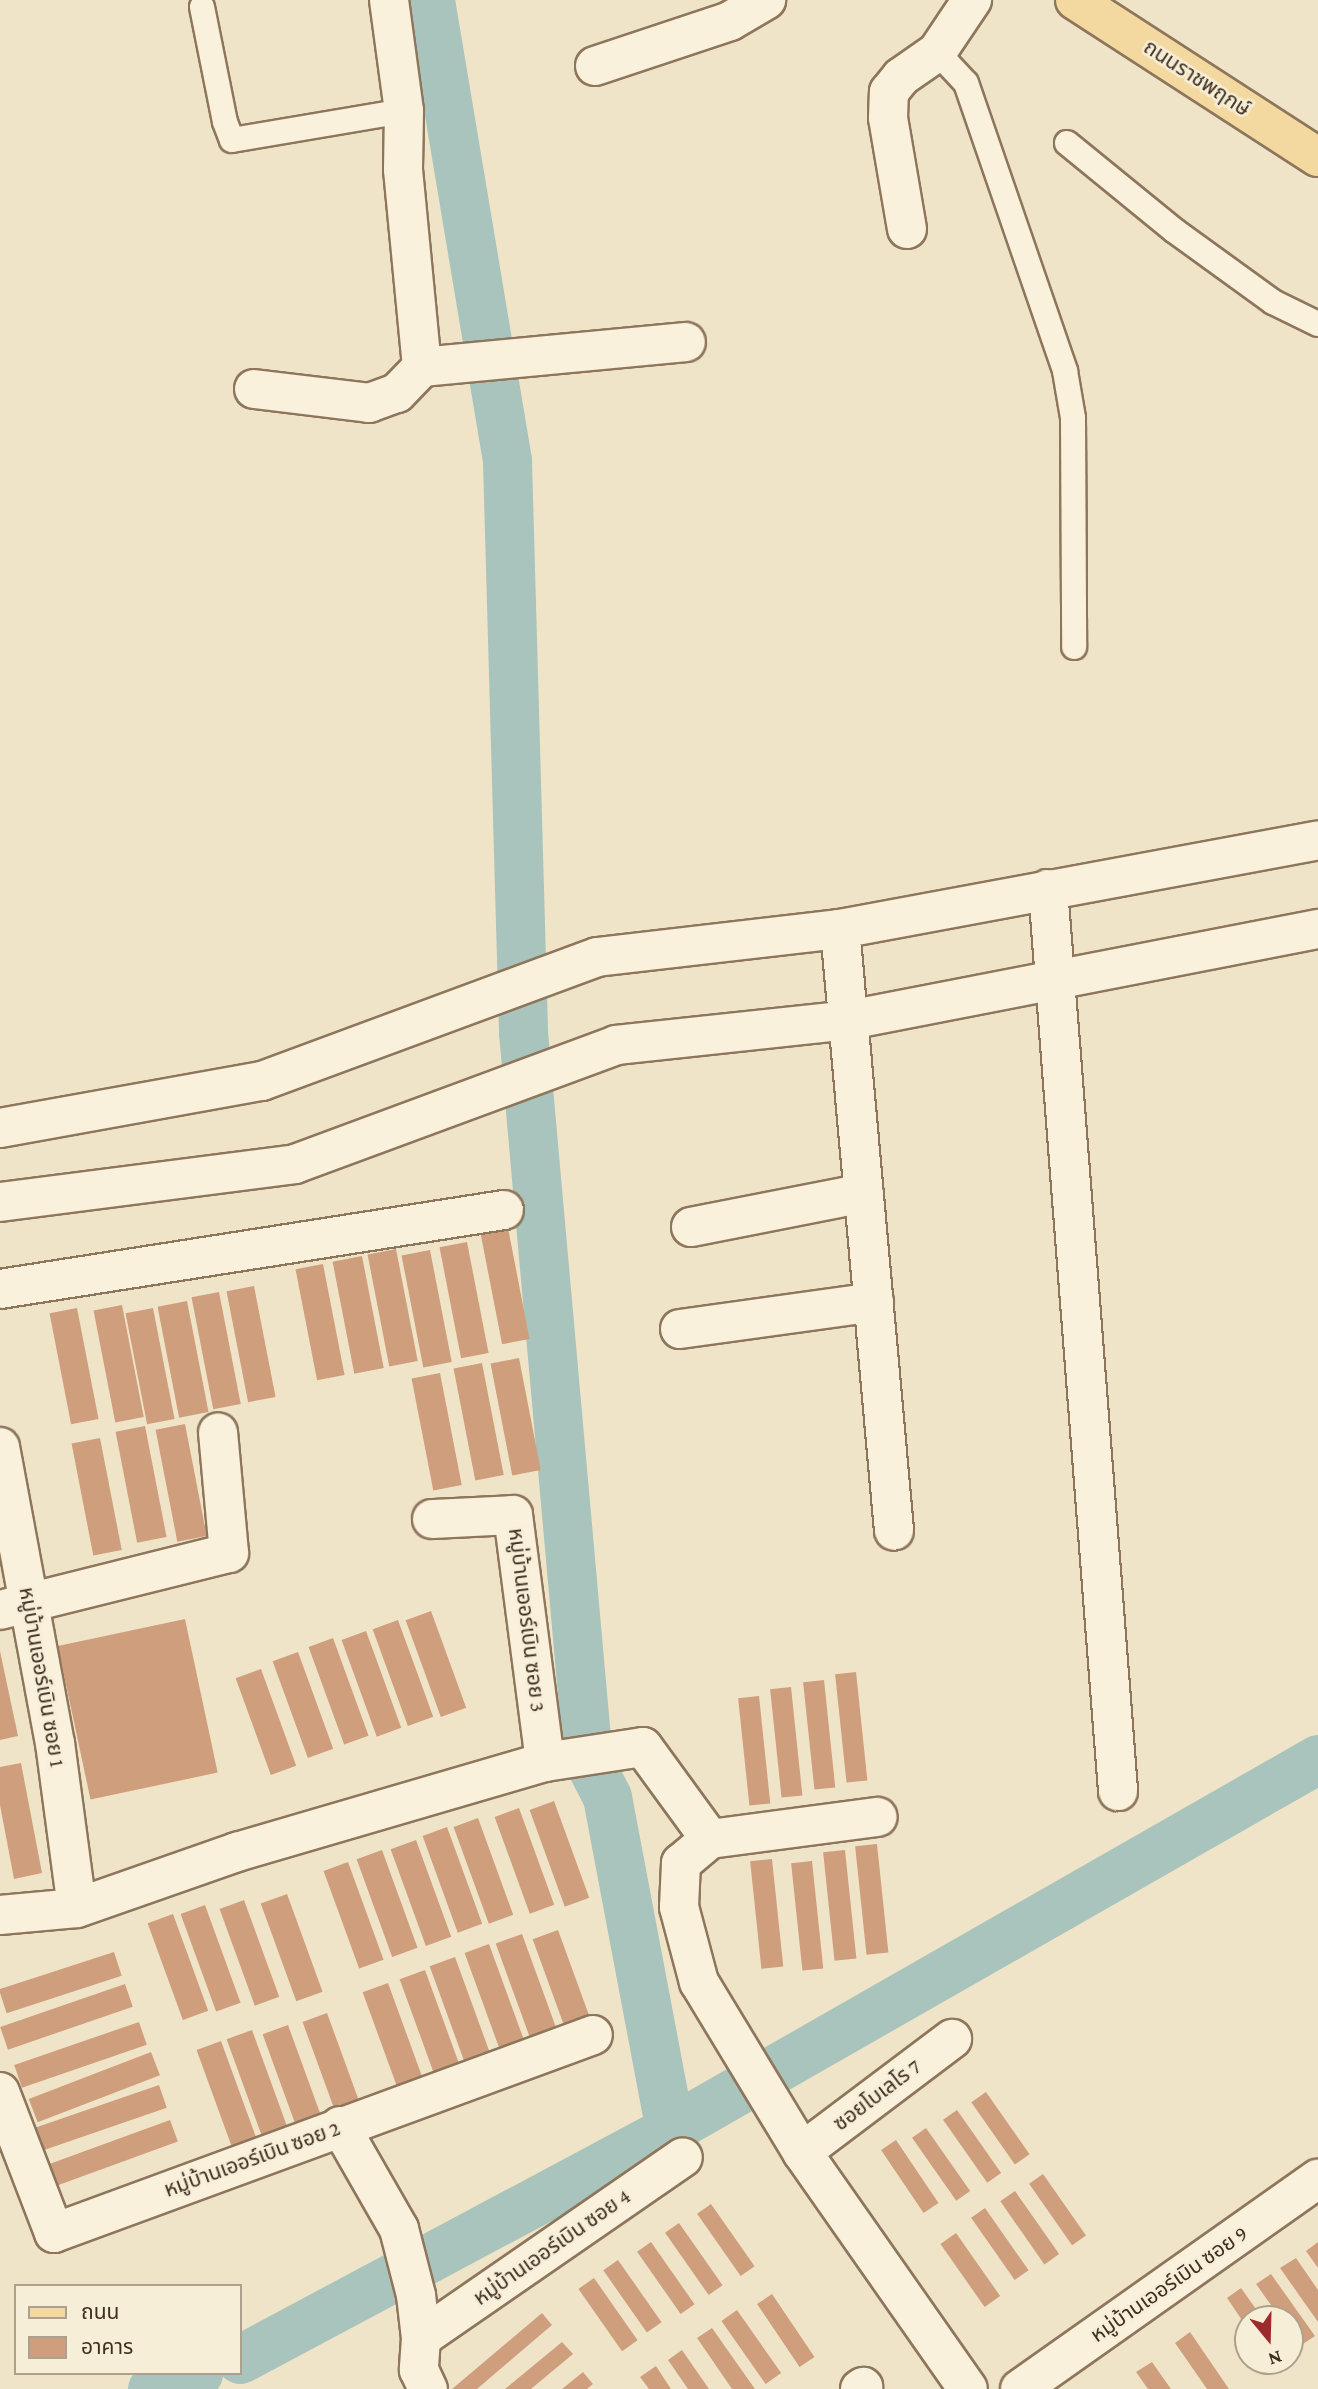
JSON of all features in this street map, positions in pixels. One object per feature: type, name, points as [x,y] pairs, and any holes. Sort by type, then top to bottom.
[{"type":"main road","name":"ถนนราชพฤกษ์","points":[[1075,0],[1318,157]]},
{"type":"street","points":[[389,0],[404,111],[403,169],[422,367]]},
{"type":"street","points":[[595,66],[730,21],[766,0]]},
{"type":"street","points":[[907,229],[888,118],[889,92],[901,77],[937,52],[972,0]]},
{"type":"street","points":[[254,389],[369,403],[397,393],[422,367],[686,342]]},
{"type":"street","points":[[0,1128],[262,1081],[597,957],[840,929],[1318,840]]},
{"type":"street","points":[[1048,889],[1118,1791]]},
{"type":"street","points":[[840,929],[894,1531]]},
{"type":"street","points":[[0,1202],[295,1164],[451,1109],[616,1045],[849,1020],[1318,929]]},
{"type":"street","points":[[691,1227],[864,1193]]},
{"type":"street","points":[[0,1289],[504,1210]]},
{"type":"street","points":[[680,1329],[874,1302]]},
{"type":"street","points":[[15,1608],[229,1553],[218,1433]]},
{"type":"street","name":"หมู่บ้านเออร์เบิน ซอย 1","points":[[0,1447],[15,1608],[77,1908]]},
{"type":"street","name":"หมู่บ้านเออร์เบิน ซอย 3","points":[[432,1519],[513,1515],[547,1762]]},
{"type":"street","points":[[2,1917],[77,1908],[237,1852],[547,1762],[643,1747],[710,1839]]},
{"type":"street","points":[[878,1817],[710,1839],[681,1863],[679,1907],[699,1982],[723,2027],[802,2152],[968,2389]]},
{"type":"street","name":"หมู่บ้านเออร์เบิน ซอย 2","points":[[0,2092],[54,2233],[593,2035]]},
{"type":"street","name":"ซอยโบเลโร 7","points":[[802,2152],[952,2039]]},
{"type":"street","points":[[340,2126],[399,2229],[416,2295],[421,2338],[419,2370],[428,2389]]},
{"type":"street","name":"หมู่บ้านเออร์เบิน ซอย 4","points":[[421,2338],[682,2157]]},
{"type":"street","name":"หมู่บ้านเออร์เบิน ซอย 9","points":[[1020,2389],[1318,2179]]},
{"type":"lane","points":[[202,7],[225,122],[232,140],[404,111]]},
{"type":"lane","points":[[937,52],[966,83],[1065,371],[1073,418],[1074,647]]},
{"type":"lane","points":[[1068,143],[1165,223],[1273,302],[1318,324]]},
{"type":"building","points":[[508,1228],[530,1339],[502,1344],[481,1233]]},
{"type":"building","points":[[467,1242],[489,1353],[461,1358],[440,1247]]},
{"type":"building","points":[[396,1249],[418,1361],[389,1366],[368,1255]]},
{"type":"building","points":[[430,1250],[452,1362],[423,1367],[402,1256]]},
{"type":"building","points":[[362,1256],[384,1368],[354,1374],[333,1262]]},
{"type":"building","points":[[323,1264],[345,1375],[317,1380],[296,1269]]},
{"type":"building","points":[[254,1286],[276,1397],[248,1402],[227,1291]]},
{"type":"building","points":[[219,1292],[241,1404],[213,1409],[192,1297]]},
{"type":"building","points":[[187,1301],[209,1412],[179,1418],[158,1307]]},
{"type":"building","points":[[122,1305],[144,1417],[115,1422],[94,1311]]},
{"type":"building","points":[[77,1308],[99,1419],[71,1424],[50,1313]]},
{"type":"building","points":[[153,1308],[175,1419],[147,1424],[126,1313]]},
{"type":"building","points":[[519,1358],[541,1470],[512,1475],[491,1364]]},
{"type":"building","points":[[482,1363],[504,1475],[475,1480],[454,1369]]},
{"type":"building","points":[[440,1373],[462,1485],[433,1490],[412,1379]]},
{"type":"building","points":[[185,1424],[207,1536],[177,1542],[156,1430]]},
{"type":"building","points":[[145,1426],[167,1537],[137,1543],[116,1432]]},
{"type":"building","points":[[100,1438],[122,1550],[93,1555],[72,1444]]},
{"type":"building","points":[[431,1611],[466,1708],[441,1717],[406,1620]]},
{"type":"building","points":[[185,1619],[218,1773],[90,1800],[58,1646]]},
{"type":"building","points":[[398,1620],[433,1717],[408,1726],[373,1629]]},
{"type":"building","points":[[366,1631],[401,1728],[377,1737],[342,1640]]},
{"type":"building","points":[[333,1638],[369,1736],[344,1745],[309,1647]]},
{"type":"building","points":[[0,1651],[18,1736],[0,1740]]},
{"type":"building","points":[[298,1652],[333,1749],[308,1758],[273,1661]]},
{"type":"building","points":[[261,1669],[296,1766],[271,1775],[236,1678]]},
{"type":"building","points":[[856,1672],[867,1780],[847,1783],[835,1674]]},
{"type":"building","points":[[824,1680],[835,1787],[814,1790],[803,1682]]},
{"type":"building","points":[[791,1687],[802,1795],[782,1798],[770,1689]]},
{"type":"building","points":[[759,1696],[770,1803],[749,1806],[738,1698]]},
{"type":"building","points":[[21,1763],[42,1873],[14,1879],[0,1805],[0,1767]]},
{"type":"building","points":[[554,1801],[589,1898],[565,1907],[530,1810]]},
{"type":"building","points":[[519,1808],[554,1905],[530,1914],[495,1817]]},
{"type":"building","points":[[478,1818],[513,1915],[489,1924],[454,1827]]},
{"type":"building","points":[[447,1827],[482,1924],[458,1933],[423,1836]]},
{"type":"building","points":[[416,1840],[451,1937],[426,1946],[391,1849]]},
{"type":"building","points":[[877,1844],[888,1952],[867,1955],[855,1846]]},
{"type":"building","points":[[382,1850],[418,1948],[392,1957],[357,1859]]},
{"type":"building","points":[[845,1850],[856,1958],[835,1961],[823,1852]]},
{"type":"building","points":[[772,1859],[783,1966],[761,1969],[750,1861]]},
{"type":"building","points":[[812,1861],[823,1968],[802,1971],[791,1863]]},
{"type":"building","points":[[348,1862],[384,1960],[359,1969],[324,1871]]},
{"type":"building","points":[[287,1894],[323,1992],[296,2001],[261,1904]]},
{"type":"building","points":[[244,1900],[279,1997],[255,2006],[220,1909]]},
{"type":"building","points":[[205,1905],[241,2003],[216,2012],[181,1914]]},
{"type":"building","points":[[173,1914],[208,2011],[183,2020],[148,1923]]},
{"type":"building","points":[[558,1930],[593,2027],[568,2036],[533,1939]]},
{"type":"building","points":[[522,1934],[558,2032],[531,2041],[496,1944]]},
{"type":"building","points":[[489,1944],[525,2042],[500,2051],[465,1953]]},
{"type":"building","points":[[114,1952],[122,1976],[7,2013],[0,1989]]},
{"type":"building","points":[[455,1957],[490,2054],[465,2063],[430,1966]]},
{"type":"building","points":[[425,1970],[461,2068],[435,2077],[400,1979]]},
{"type":"building","points":[[388,1983],[423,2080],[398,2089],[363,1992]]},
{"type":"building","points":[[125,1984],[133,2007],[8,2050],[0,2027]]},
{"type":"building","points":[[327,2013],[362,2110],[338,2119],[303,2022]]},
{"type":"building","points":[[139,2022],[147,2045],[22,2088],[14,2065]]},
{"type":"building","points":[[288,2025],[324,2123],[298,2132],[263,2034]]},
{"type":"building","points":[[252,2030],[288,2128],[262,2137],[227,2039]]},
{"type":"building","points":[[221,2041],[256,2138],[232,2147],[197,2050]]},
{"type":"building","points":[[151,2052],[160,2075],[38,2122],[29,2099]]},
{"type":"building","points":[[159,2085],[167,2108],[42,2151],[34,2128]]},
{"type":"building","points":[[986,2092],[1030,2154],[1015,2165],[971,2102]]},
{"type":"building","points":[[957,2110],[1001,2173],[987,2183],[943,2120]]},
{"type":"building","points":[[170,2120],[178,2142],[54,2187],[46,2165]]},
{"type":"building","points":[[926,2128],[970,2191],[956,2201],[912,2138]]},
{"type":"building","points":[[896,2140],[938,2203],[924,2213],[881,2150]]},
{"type":"building","points":[[1043,2174],[1086,2235],[1072,2245],[1029,2184]]},
{"type":"building","points":[[1015,2191],[1059,2254],[1044,2264],[1000,2201]]},
{"type":"building","points":[[711,2204],[755,2266],[741,2276],[697,2214]]},
{"type":"building","points":[[985,2208],[1029,2270],[1015,2280],[971,2218]]},
{"type":"building","points":[[679,2223],[723,2285],[709,2295],[665,2233]]},
{"type":"building","points":[[956,2233],[1000,2296],[985,2307],[940,2244]]},
{"type":"building","points":[[651,2242],[695,2304],[681,2314],[637,2252]]},
{"type":"building","points":[[1318,2242],[1318,2268],[1306,2251]]},
{"type":"building","points":[[1296,2258],[1318,2290],[1318,2322],[1280,2268]]},
{"type":"building","points":[[618,2260],[662,2322],[647,2333],[603,2270]]},
{"type":"building","points":[[1271,2274],[1293,2305],[1271,2305],[1256,2284]]},
{"type":"building","points":[[594,2278],[638,2340],[622,2351],[578,2289]]},
{"type":"building","points":[[1241,2288],[1253,2305],[1234,2305],[1234,2308],[1227,2298]]},
{"type":"building","points":[[772,2294],[814,2357],[800,2367],[757,2304]]},
{"type":"building","points":[[737,2310],[781,2373],[766,2384],[721,2321]]},
{"type":"building","points":[[542,2313],[552,2325],[477,2389],[452,2389]]},
{"type":"building","points":[[1304,2320],[1315,2336],[1304,2343]]},
{"type":"building","points":[[712,2328],[755,2389],[732,2389],[697,2338]]},
{"type":"building","points":[[1190,2332],[1229,2389],[1207,2389],[1175,2343]]},
{"type":"building","points":[[562,2342],[573,2354],[531,2389],[505,2389]]},
{"type":"building","points":[[682,2350],[709,2389],[688,2389],[668,2360]]},
{"type":"building","points":[[1152,2362],[1171,2389],[1148,2389],[1136,2372]]},
{"type":"building","points":[[656,2366],[671,2389],[649,2389],[640,2377]]},
{"type":"building","points":[[583,2372],[593,2384],[587,2389],[562,2389]]},
{"type":"waterway","points":[[430,0],[507,461],[523,1032],[588,1760],[607,1797],[670,2129]]},
{"type":"waterway","points":[[242,2358],[670,2129],[1318,1759]]},
{"type":"waterway","points":[[152,2389],[192,2375]]}]
